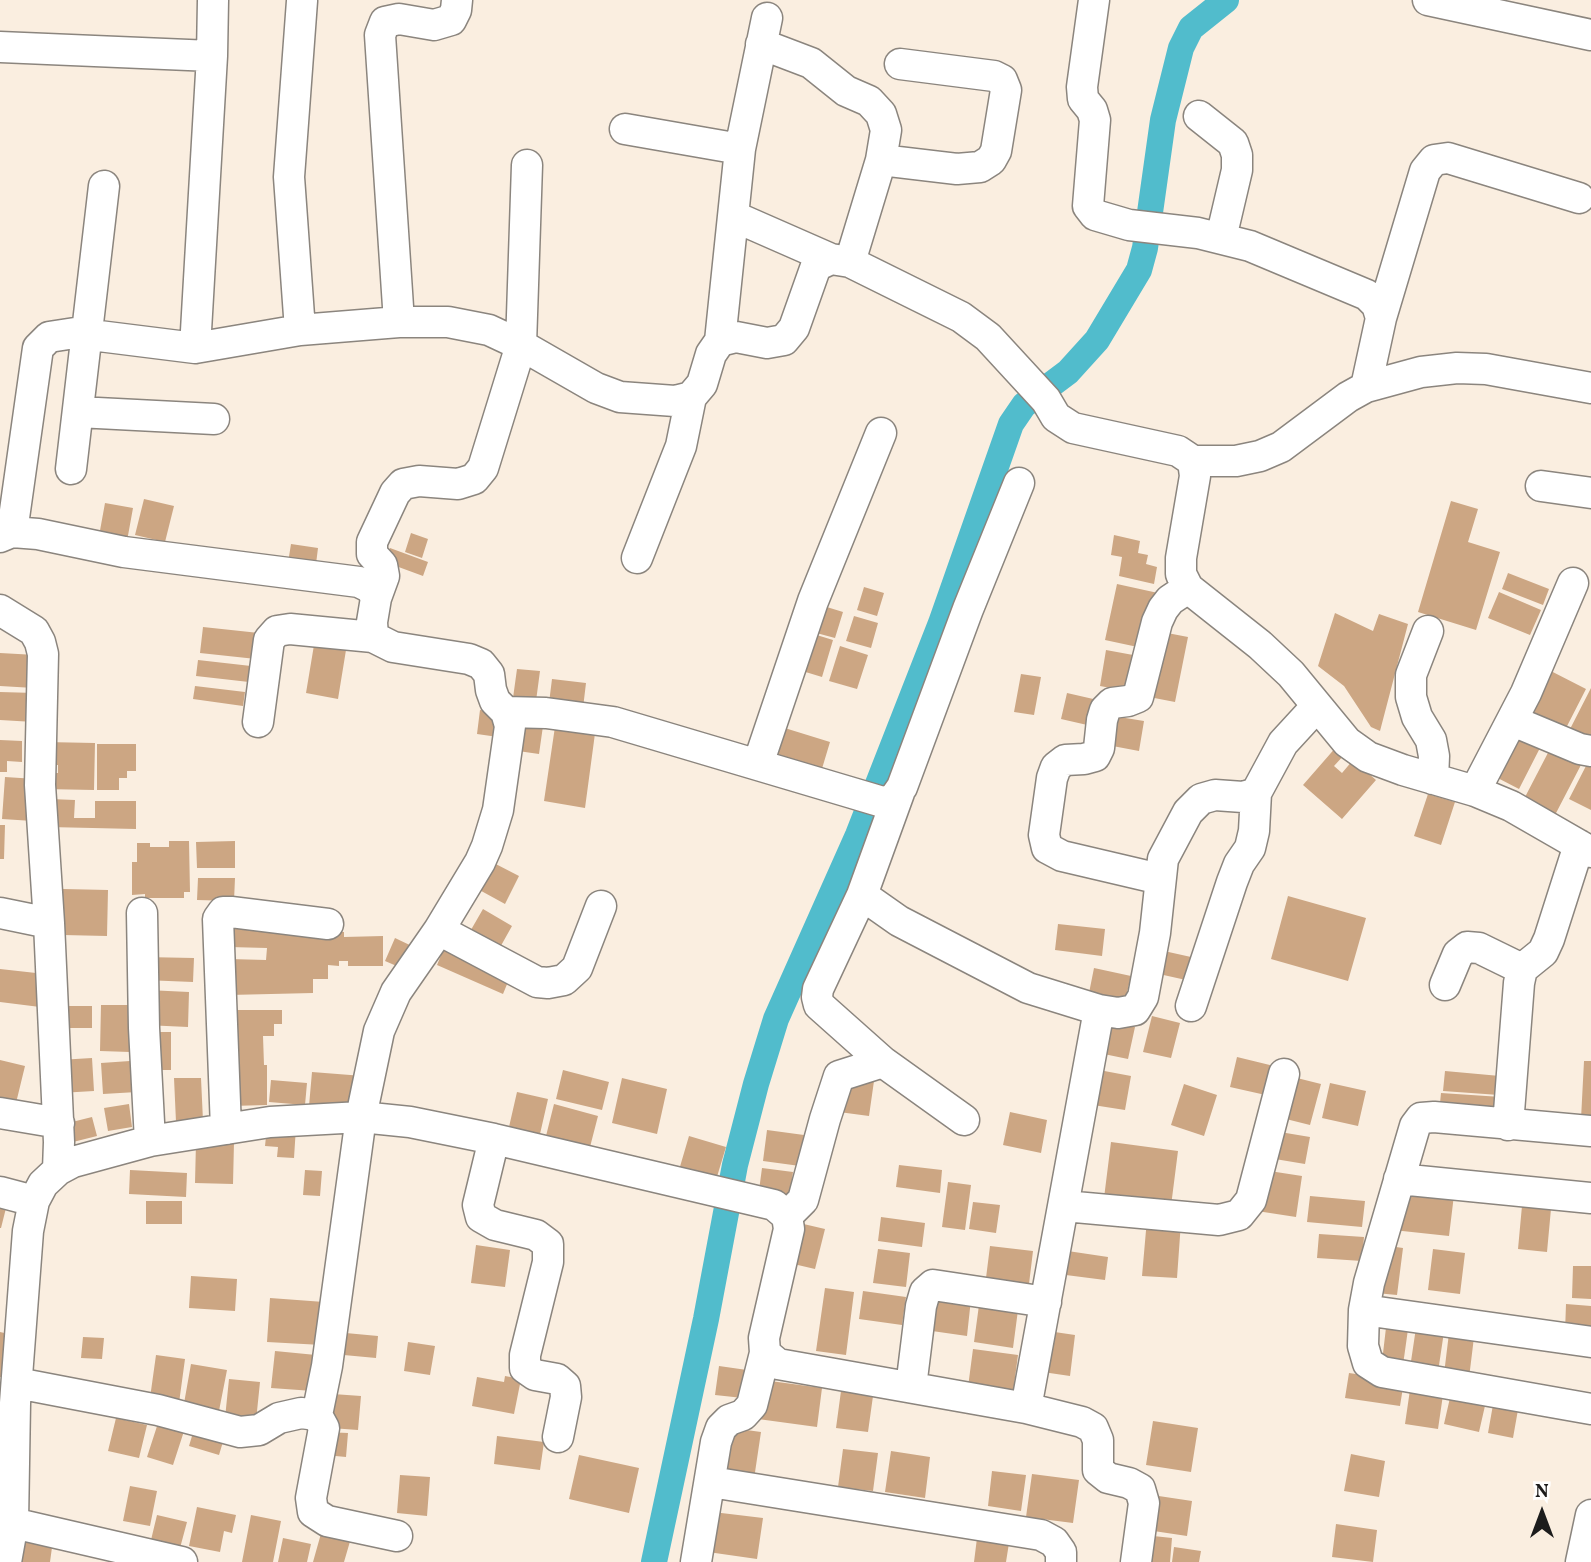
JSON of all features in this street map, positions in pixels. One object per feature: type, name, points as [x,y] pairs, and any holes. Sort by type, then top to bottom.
[{"type":"street","points":[[195,348],[213,0]]},
{"type":"street","points":[[399,322],[380,35],[385,22],[399,19],[434,25],[451,20],[457,0]]},
{"type":"street","points":[[1094,0],[1082,87],[1083,99],[1092,110],[1095,120],[1088,206],[1095,215],[1129,225],[1221,238],[1250,246],[1367,295],[1377,305],[1381,318]]},
{"type":"street","points":[[1428,0],[1485,6],[1591,35]]},
{"type":"street","points":[[300,330],[289,177],[302,1]]},
{"type":"street","points":[[637,558],[681,446],[691,397],[702,384],[711,354],[720,341],[740,149],[764,31],[846,91],[869,101],[881,114],[886,130],[881,160],[841,260]]},
{"type":"street","points":[[0,47],[212,56]]},
{"type":"street","points":[[881,160],[957,169],[980,167],[991,160],[996,151],[1006,90],[1002,80],[994,76],[900,65]]},
{"type":"street","points":[[1199,116],[1233,143],[1237,155],[1237,170],[1221,238]]},
{"type":"street","points":[[625,129],[740,149]]},
{"type":"street","points":[[1366,387],[1381,318],[1425,171],[1434,160],[1448,158],[1580,198]]},
{"type":"street","points":[[373,637],[372,622],[376,598],[384,576],[382,565],[372,554],[372,542],[395,493],[403,484],[419,481],[458,484],[474,479],[483,468],[521,345],[527,165]]},
{"type":"street","points":[[71,469],[104,186]]},
{"type":"street","points":[[733,216],[841,260],[961,317],[988,337],[1021,376],[1046,400],[1056,417],[1073,428],[1178,451],[1193,461],[1236,461],[1260,456],[1281,447],[1348,397],[1366,387],[1421,372],[1457,368],[1486,369],[1591,388]]},
{"type":"street","points":[[720,341],[736,337],[767,344],[784,340],[794,328],[816,266],[841,260]]},
{"type":"street","points":[[376,598],[371,588],[359,582],[124,552],[38,534],[3,534],[38,348],[50,337],[75,333],[195,348],[300,330],[399,322],[448,322],[489,330],[596,388],[620,397],[675,401],[691,397]]},
{"type":"street","points":[[78,412],[214,419]]},
{"type":"street","points":[[758,764],[813,601],[881,433]]},
{"type":"street","points":[[1193,461],[1195,476],[1181,558],[1181,574],[1188,589],[1260,645],[1291,674],[1347,741],[1368,757],[1475,791],[1511,806],[1585,848],[1543,952],[1522,969],[1508,1125]]},
{"type":"street","points":[[964,1120],[883,1062],[819,1005],[817,998],[818,989],[862,895],[893,798],[1019,483]]},
{"type":"street","points":[[1541,486],[1591,493]]},
{"type":"street","points":[[1475,791],[1513,721],[1573,583]]},
{"type":"street","points":[[1160,879],[1062,856],[1047,848],[1044,835],[1056,767],[1065,760],[1095,756],[1099,748],[1105,710],[1112,704],[1139,697],[1157,622],[1170,600],[1188,589]]},
{"type":"street","points":[[0,610],[34,631],[43,654],[40,785],[50,923],[58,1170]]},
{"type":"street","points":[[258,722],[269,640],[277,631],[290,629],[373,637],[393,647],[469,659],[481,664],[489,674],[495,701],[506,712],[510,726],[498,810],[487,846],[439,930],[396,992],[380,1031],[361,1117],[327,1366],[317,1415],[324,1427],[311,1497],[313,1512],[327,1521],[397,1536]]},
{"type":"street","points":[[1428,631],[1411,675],[1411,697],[1417,717],[1431,740],[1434,756],[1433,779]]},
{"type":"street","points":[[1191,1006],[1239,864],[1250,848],[1254,831],[1256,793],[1283,743],[1317,706]]},
{"type":"street","points":[[506,712],[546,713],[613,722],[842,788],[893,798]]},
{"type":"street","points":[[1513,721],[1591,751]]},
{"type":"street","points":[[862,895],[899,921],[1028,988],[1099,1010],[1118,1013],[1135,1010],[1143,998],[1155,933],[1163,859],[1169,846],[1188,812],[1201,799],[1215,795],[1243,797],[1256,793]]},
{"type":"street","points":[[439,930],[537,982],[548,983],[564,980],[578,968],[601,906]]},
{"type":"street","points":[[226,1129],[218,919],[223,912],[231,912],[328,924]]},
{"type":"street","points":[[0,913],[50,923]]},
{"type":"street","points":[[142,913],[150,1141]]},
{"type":"street","points":[[1445,985],[1458,954],[1467,947],[1479,948],[1522,969]]},
{"type":"street","points":[[1026,1408],[1099,1010]]},
{"type":"street","points":[[787,1216],[803,1199],[839,1076],[883,1062]]},
{"type":"street","points":[[1064,1206],[1219,1220],[1239,1214],[1251,1199],[1284,1074]]},
{"type":"street","points":[[0,1113],[58,1123]]},
{"type":"street","points":[[1591,1131],[1434,1116],[1421,1118],[1415,1126],[1363,1310],[1363,1346],[1368,1363],[1382,1372],[1591,1409]]},
{"type":"street","points":[[6,1562],[13,1523],[10,1321],[34,1201],[43,1184],[58,1170],[91,1156],[150,1141],[270,1122],[361,1117],[410,1122],[494,1139],[749,1198],[774,1205],[787,1216],[789,1229],[752,1405],[743,1415],[729,1420],[721,1428],[716,1442],[696,1562]]},
{"type":"street","points":[[494,1139],[478,1205],[481,1217],[495,1226],[536,1235],[548,1244],[548,1262],[525,1355],[525,1368],[534,1375],[558,1378],[565,1386],[566,1397],[558,1437]]},
{"type":"street","points":[[1399,1179],[1591,1198]]},
{"type":"street","points":[[0,1192],[34,1201]]},
{"type":"street","points":[[911,1387],[921,1306],[925,1292],[933,1285],[1046,1302]]},
{"type":"street","points":[[1363,1310],[1591,1342]]},
{"type":"street","points":[[765,1353],[778,1364],[1026,1408],[1082,1422],[1093,1428],[1098,1440],[1098,1470],[1108,1478],[1140,1489],[1144,1503],[1136,1562]]},
{"type":"street","points":[[11,1395],[158,1410],[240,1432],[259,1430],[279,1418],[301,1413],[317,1415]]},
{"type":"street","points":[[711,1482],[1041,1535],[1054,1542],[1060,1552],[1061,1562]]},
{"type":"street","points":[[1581,1562],[1591,1515]]},
{"type":"street","points":[[13,1523],[99,1553],[183,1562]]},
{"type":"building","points":[[144,499],[174,506],[165,542],[135,535]]},
{"type":"building","points":[[1451,501],[1478,509],[1468,542],[1500,552],[1476,630],[1418,612]]},
{"type":"building","points":[[105,503],[133,508],[127,541],[99,536]]},
{"type":"building","points":[[411,533],[428,539],[422,558],[405,552]]},
{"type":"building","points":[[1114,535],[1140,541],[1138,553],[1148,555],[1146,564],[1157,567],[1154,584],[1119,576],[1122,557],[1111,555]]},
{"type":"building","points":[[291,544],[318,548],[315,572],[287,569]]},
{"type":"building","points":[[390,548],[428,562],[423,576],[385,562]]},
{"type":"building","points":[[1508,573],[1549,589],[1543,605],[1502,589]]},
{"type":"building","points":[[1117,584],[1158,593],[1147,649],[1105,640]]},
{"type":"building","points":[[864,587],[884,593],[877,616],[857,610]]},
{"type":"building","points":[[1499,592],[1541,610],[1530,635],[1488,618]]},
{"type":"building","points":[[817,604],[843,612],[835,638],[809,631]]},
{"type":"building","points":[[1335,613],[1373,631],[1379,614],[1408,624],[1380,731],[1371,727],[1344,686],[1318,666]]},
{"type":"building","points":[[854,616],[878,623],[871,648],[846,641]]},
{"type":"building","points":[[203,627],[259,633],[256,659],[200,653]]},
{"type":"building","points":[[1157,631],[1188,637],[1175,702],[1144,696]]},
{"type":"building","points":[[810,633],[833,640],[822,677],[799,670]]},
{"type":"building","points":[[314,645],[346,650],[338,699],[306,693]]},
{"type":"building","points":[[840,646],[868,655],[857,689],[829,681]]},
{"type":"building","points":[[1106,650],[1144,657],[1138,693],[1100,686]]},
{"type":"building","points":[[0,653],[36,655],[34,688],[0,686]]},
{"type":"building","points":[[198,660],[251,666],[249,682],[196,676]]},
{"type":"building","points":[[1545,668],[1586,689],[1563,734],[1522,713]]},
{"type":"building","points":[[517,669],[540,671],[536,701],[513,698]]},
{"type":"building","points":[[1021,674],[1041,677],[1034,715],[1014,712]]},
{"type":"building","points":[[552,679],[586,683],[583,708],[549,703]]},
{"type":"building","points":[[195,686],[245,692],[243,706],[193,699]]},
{"type":"building","points":[[1591,688],[1591,742],[1569,731]]},
{"type":"building","points":[[0,692],[35,693],[34,722],[0,720]]},
{"type":"building","points":[[1067,693],[1102,701],[1096,727],[1061,719]]},
{"type":"building","points":[[480,710],[501,713],[498,737],[477,734]]},
{"type":"building","points":[[516,715],[544,719],[539,754],[511,750]]},
{"type":"building","points":[[1107,715],[1144,721],[1139,751],[1102,744]]},
{"type":"building","points":[[556,720],[596,726],[585,808],[544,801]]},
{"type":"building","points":[[775,725],[830,742],[821,772],[766,755]]},
{"type":"building","points":[[1512,731],[1541,746],[1519,789],[1490,774]]},
{"type":"building","points":[[0,740],[22,741],[22,762],[7,761],[7,772],[0,772]]},
{"type":"building","points":[[45,742],[95,743],[94,790],[44,789],[44,773],[58,773],[58,765],[45,765]]},
{"type":"building","points":[[97,744],[136,744],[136,771],[127,771],[127,778],[119,778],[119,790],[97,790]]},
{"type":"building","points":[[1337,746],[1345,754],[1334,766],[1342,773],[1353,760],[1376,780],[1342,819],[1303,785]]},
{"type":"building","points":[[1551,747],[1582,763],[1555,815],[1524,799]]},
{"type":"building","points":[[1587,764],[1591,766],[1591,810],[1569,799]]},
{"type":"building","points":[[5,777],[36,779],[33,821],[2,819]]},
{"type":"building","points":[[1428,794],[1455,802],[1441,845],[1414,836]]},
{"type":"building","points":[[50,799],[75,800],[74,818],[95,818],[95,801],[136,801],[136,829],[49,827]]},
{"type":"building","points":[[0,825],[5,825],[4,859],[0,859]]},
{"type":"building","points":[[169,841],[189,841],[190,892],[184,892],[184,898],[145,898],[145,894],[132,895],[132,862],[137,862],[137,843],[150,843],[150,847],[169,847]]},
{"type":"building","points":[[235,841],[235,868],[197,868],[196,842]]},
{"type":"building","points":[[488,860],[519,876],[505,904],[474,887]]},
{"type":"building","points":[[198,878],[235,878],[234,901],[197,900]]},
{"type":"building","points":[[63,889],[108,890],[107,936],[63,935]]},
{"type":"building","points":[[1288,896],[1366,918],[1348,981],[1271,959]]},
{"type":"building","points":[[483,909],[512,926],[498,951],[468,935]]},
{"type":"building","points":[[1058,924],[1105,929],[1102,956],[1055,950]]},
{"type":"building","points":[[229,929],[291,929],[298,933],[298,936],[306,936],[306,930],[344,932],[344,937],[383,936],[383,966],[348,966],[348,961],[339,961],[339,966],[328,965],[328,979],[313,979],[313,993],[229,995],[229,959],[266,960],[267,948],[229,947]]},
{"type":"building","points":[[395,938],[416,948],[406,970],[385,961]]},
{"type":"building","points":[[446,943],[512,972],[503,994],[437,965]]},
{"type":"building","points":[[1155,949],[1191,957],[1186,980],[1150,972]]},
{"type":"building","points":[[144,957],[194,958],[193,982],[144,980]]},
{"type":"building","points":[[1094,968],[1131,976],[1125,1001],[1089,993]]},
{"type":"building","points":[[0,969],[45,974],[40,1007],[0,1002]]},
{"type":"building","points":[[147,990],[189,992],[188,1027],[145,1025]]},
{"type":"building","points":[[101,1005],[130,1005],[130,1052],[100,1051]]},
{"type":"building","points":[[56,1006],[92,1006],[92,1028],[56,1028]]},
{"type":"building","points":[[230,1010],[282,1010],[282,1024],[274,1024],[274,1036],[263,1036],[264,1065],[267,1065],[267,1105],[231,1106]]},
{"type":"building","points":[[1152,1016],[1180,1023],[1171,1058],[1143,1052]]},
{"type":"building","points":[[1105,1021],[1135,1027],[1128,1059],[1099,1053]]},
{"type":"building","points":[[150,1032],[171,1032],[171,1070],[149,1070]]},
{"type":"building","points":[[1237,1057],[1278,1067],[1270,1096],[1230,1087]]},
{"type":"building","points":[[92,1058],[94,1091],[60,1093],[59,1060]]},
{"type":"building","points":[[0,1060],[25,1066],[16,1103],[0,1099]]},
{"type":"building","points":[[130,1061],[131,1076],[136,1076],[137,1092],[103,1094],[101,1063]]},
{"type":"building","points":[[1584,1061],[1591,1061],[1591,1119],[1581,1119]]},
{"type":"building","points":[[563,1070],[609,1082],[602,1110],[556,1099]]},
{"type":"building","points":[[1099,1070],[1131,1076],[1125,1110],[1093,1105]]},
{"type":"building","points":[[1445,1071],[1500,1076],[1499,1095],[1443,1091]]},
{"type":"building","points":[[312,1072],[363,1076],[360,1109],[309,1106]]},
{"type":"building","points":[[1289,1076],[1321,1084],[1310,1125],[1278,1117]]},
{"type":"building","points":[[843,1077],[874,1081],[869,1116],[839,1112]]},
{"type":"building","points":[[174,1078],[201,1078],[203,1121],[176,1122]]},
{"type":"building","points":[[622,1078],[667,1089],[657,1134],[612,1123]]},
{"type":"building","points":[[271,1080],[307,1083],[305,1105],[269,1102]]},
{"type":"building","points":[[1330,1083],[1366,1091],[1358,1126],[1322,1118]]},
{"type":"building","points":[[1184,1084],[1217,1095],[1204,1136],[1171,1125]]},
{"type":"building","points":[[517,1092],[548,1099],[540,1134],[509,1127]]},
{"type":"building","points":[[1441,1093],[1501,1097],[1499,1118],[1439,1113]]},
{"type":"building","points":[[129,1104],[132,1127],[108,1131],[104,1108]]},
{"type":"building","points":[[554,1104],[598,1116],[590,1147],[546,1136]]},
{"type":"building","points":[[1010,1112],[1047,1120],[1041,1153],[1003,1145]]},
{"type":"building","points":[[92,1117],[97,1136],[69,1143],[64,1124]]},
{"type":"building","points":[[267,1127],[296,1127],[294,1158],[277,1157],[278,1147],[265,1146]]},
{"type":"building","points":[[767,1130],[804,1135],[800,1166],[763,1161]]},
{"type":"building","points":[[1274,1131],[1310,1137],[1305,1164],[1269,1158]]},
{"type":"building","points":[[689,1136],[726,1147],[716,1180],[679,1170]]},
{"type":"building","points":[[196,1142],[234,1142],[233,1184],[195,1183]]},
{"type":"building","points":[[1111,1142],[1178,1151],[1171,1206],[1104,1198]]},
{"type":"building","points":[[899,1165],[942,1170],[940,1193],[896,1187]]},
{"type":"building","points":[[762,1168],[793,1172],[789,1202],[758,1198]]},
{"type":"building","points":[[130,1170],[187,1173],[186,1197],[129,1194]]},
{"type":"building","points":[[305,1170],[322,1171],[320,1196],[303,1195]]},
{"type":"building","points":[[1263,1170],[1302,1176],[1296,1217],[1257,1211]]},
{"type":"building","points":[[948,1182],[971,1185],[965,1230],[942,1227]]},
{"type":"building","points":[[1398,1188],[1454,1195],[1449,1236],[1393,1230]]},
{"type":"building","points":[[1523,1195],[1552,1198],[1547,1252],[1518,1249]]},
{"type":"building","points":[[1310,1196],[1365,1201],[1362,1227],[1307,1222]]},
{"type":"building","points":[[146,1201],[182,1201],[182,1224],[146,1224]]},
{"type":"building","points":[[973,1202],[1000,1205],[996,1233],[969,1229]]},
{"type":"building","points":[[0,1206],[6,1208],[1,1228],[0,1228]]},
{"type":"building","points":[[881,1217],[925,1223],[922,1247],[878,1241]]},
{"type":"building","points":[[1147,1219],[1181,1222],[1177,1278],[1142,1276]]},
{"type":"building","points":[[795,1222],[825,1229],[815,1269],[785,1262]]},
{"type":"building","points":[[1319,1234],[1364,1237],[1362,1261],[1317,1258]]},
{"type":"building","points":[[476,1245],[510,1250],[505,1287],[471,1283]]},
{"type":"building","points":[[1382,1245],[1403,1248],[1397,1295],[1376,1293]]},
{"type":"building","points":[[990,1246],[1033,1251],[1029,1284],[986,1278]]},
{"type":"building","points":[[878,1249],[910,1253],[906,1287],[873,1283]]},
{"type":"building","points":[[1433,1249],[1465,1253],[1460,1294],[1428,1290]]},
{"type":"building","points":[[1061,1250],[1108,1257],[1105,1280],[1058,1274]]},
{"type":"building","points":[[1573,1266],[1591,1266],[1591,1299],[1572,1298]]},
{"type":"building","points":[[191,1276],[237,1279],[235,1311],[189,1308]]},
{"type":"building","points":[[825,1288],[854,1292],[846,1355],[816,1351]]},
{"type":"building","points":[[863,1291],[906,1297],[902,1325],[859,1319]]},
{"type":"building","points":[[930,1293],[971,1299],[967,1336],[925,1330]]},
{"type":"building","points":[[270,1298],[324,1302],[322,1345],[267,1342]]},
{"type":"building","points":[[1566,1304],[1591,1306],[1591,1334],[1565,1332]]},
{"type":"building","points":[[979,1305],[1018,1310],[1013,1348],[974,1342]]},
{"type":"building","points":[[1387,1319],[1409,1322],[1403,1365],[1382,1362]]},
{"type":"building","points":[[1417,1321],[1445,1325],[1438,1372],[1410,1368]]},
{"type":"building","points":[[1450,1325],[1475,1329],[1469,1378],[1444,1374]]},
{"type":"building","points":[[1041,1330],[1075,1335],[1070,1376],[1036,1371]]},
{"type":"building","points":[[0,1332],[9,1334],[1,1377],[0,1377]]},
{"type":"building","points":[[335,1332],[378,1336],[376,1358],[333,1354]]},
{"type":"building","points":[[83,1337],[104,1338],[102,1359],[81,1358]]},
{"type":"building","points":[[408,1342],[435,1346],[430,1375],[404,1371]]},
{"type":"building","points":[[973,1349],[1018,1355],[1013,1393],[968,1387]]},
{"type":"building","points":[[275,1351],[316,1355],[313,1391],[271,1388]]},
{"type":"building","points":[[156,1355],[185,1359],[179,1403],[150,1398]]},
{"type":"building","points":[[191,1364],[227,1370],[218,1416],[183,1409]]},
{"type":"building","points":[[719,1366],[747,1370],[743,1398],[715,1395]]},
{"type":"building","points":[[1349,1373],[1404,1381],[1400,1406],[1345,1398]]},
{"type":"building","points":[[505,1376],[521,1379],[514,1414],[472,1406],[477,1377],[504,1382]]},
{"type":"building","points":[[229,1379],[260,1382],[256,1421],[225,1418]]},
{"type":"building","points":[[763,1380],[822,1388],[817,1427],[758,1419]]},
{"type":"building","points":[[1411,1383],[1444,1388],[1438,1429],[1405,1424]]},
{"type":"building","points":[[1452,1389],[1487,1397],[1479,1432],[1444,1424]]},
{"type":"building","points":[[841,1391],[873,1396],[868,1432],[836,1428]]},
{"type":"building","points":[[333,1394],[361,1396],[358,1430],[331,1428]]},
{"type":"building","points":[[1494,1399],[1519,1404],[1513,1438],[1488,1433]]},
{"type":"building","points":[[116,1418],[147,1425],[139,1458],[108,1451]]},
{"type":"building","points":[[159,1420],[185,1428],[173,1465],[147,1457]]},
{"type":"building","points":[[1153,1421],[1198,1428],[1191,1472],[1146,1465]]},
{"type":"building","points":[[195,1426],[225,1435],[219,1455],[189,1446]]},
{"type":"building","points":[[725,1427],[761,1432],[754,1479],[718,1474]]},
{"type":"building","points":[[326,1432],[348,1433],[346,1457],[325,1455]]},
{"type":"building","points":[[497,1436],[544,1442],[540,1470],[494,1464]]},
{"type":"building","points":[[843,1449],[878,1453],[873,1491],[838,1487]]},
{"type":"building","points":[[891,1451],[930,1457],[925,1498],[885,1492]]},
{"type":"building","points":[[1351,1454],[1385,1461],[1379,1497],[1344,1491]]},
{"type":"building","points":[[579,1455],[639,1468],[629,1513],[569,1499]]},
{"type":"building","points":[[992,1471],[1026,1475],[1021,1511],[988,1506]]},
{"type":"building","points":[[1032,1474],[1079,1480],[1073,1523],[1026,1517]]},
{"type":"building","points":[[400,1475],[430,1477],[427,1516],[397,1513]]},
{"type":"building","points":[[130,1486],[157,1491],[150,1526],[123,1521]]},
{"type":"building","points":[[1152,1495],[1192,1501],[1187,1536],[1147,1530]]},
{"type":"building","points":[[197,1507],[236,1515],[232,1533],[224,1531],[220,1552],[189,1546]]},
{"type":"building","points":[[713,1512],[763,1518],[757,1559],[708,1552]]},
{"type":"building","points":[[157,1515],[187,1522],[180,1548],[151,1540]]},
{"type":"building","points":[[251,1515],[281,1521],[273,1562],[242,1562]]},
{"type":"building","points":[[1336,1524],[1377,1530],[1373,1562],[1332,1557]]},
{"type":"building","points":[[322,1530],[351,1538],[344,1562],[313,1562]]},
{"type":"building","points":[[17,1534],[53,1540],[50,1562],[13,1562]]},
{"type":"building","points":[[1144,1535],[1172,1538],[1170,1562],[1141,1562]]},
{"type":"building","points":[[283,1538],[311,1544],[307,1562],[278,1562]]},
{"type":"building","points":[[977,1538],[1009,1543],[1006,1562],[974,1562]]},
{"type":"building","points":[[1174,1547],[1201,1551],[1199,1562],[1172,1562]]},
{"type":"waterway","points":[[654,1562],[706,1319],[735,1165],[776,1019],[858,835],[941,623],[1011,424],[1024,405],[1068,372],[1097,340],[1139,270],[1145,248],[1163,120],[1181,48],[1191,28],[1226,0]]}]
